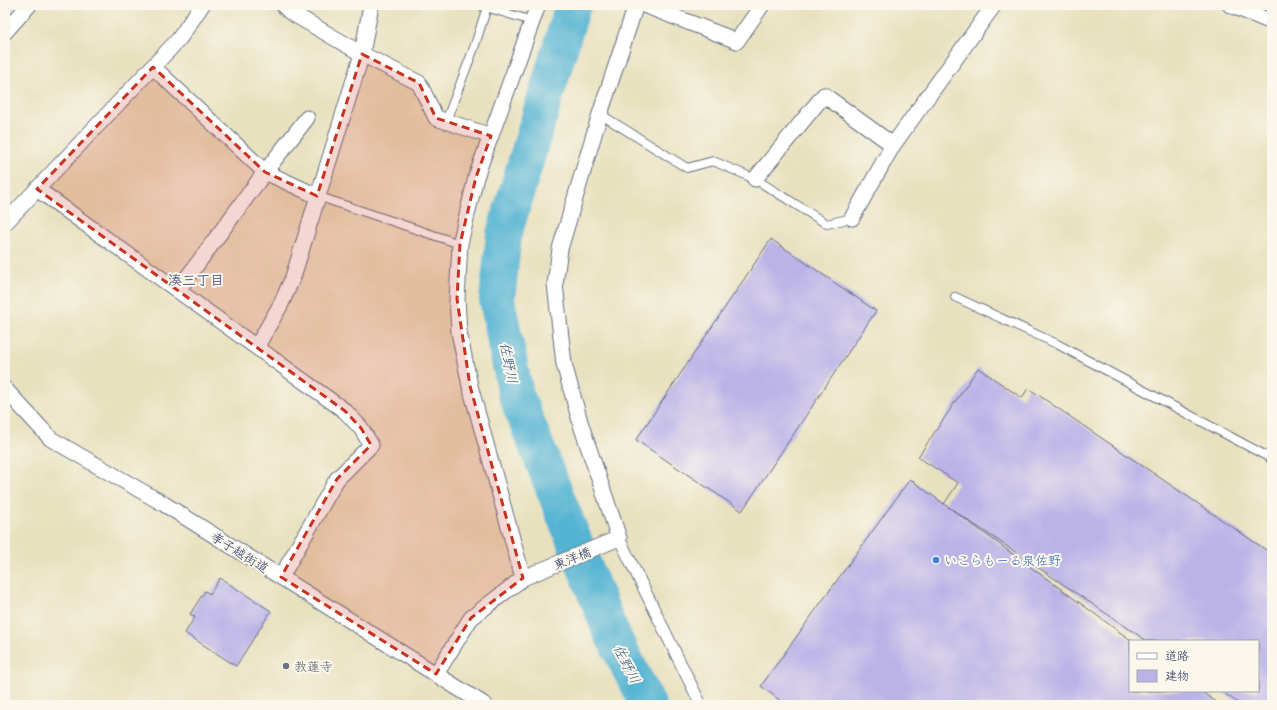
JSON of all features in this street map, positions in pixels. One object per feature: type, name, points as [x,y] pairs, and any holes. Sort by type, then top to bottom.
[{"type":"street","points":[[5,32],[29,5]]},
{"type":"street","points":[[5,223],[179,39],[202,5]]},
{"type":"street","points":[[283,5],[290,12],[362,54],[419,83],[436,118],[491,136]]},
{"type":"street","points":[[257,346],[281,304],[293,277],[362,54],[371,5]]},
{"type":"street","points":[[526,576],[470,386],[459,332],[456,299],[460,244],[476,177],[538,5]]},
{"type":"street","points":[[636,5],[600,114],[560,249],[555,284],[564,364],[581,425],[617,539],[701,705]]},
{"type":"street","points":[[644,5],[737,41],[762,5]]},
{"type":"street","points":[[852,218],[894,145],[994,5]]},
{"type":"street","points":[[1230,5],[1272,22]]},
{"type":"street","points":[[153,66],[265,172],[317,196]]},
{"type":"street","points":[[755,179],[824,95],[894,145]]},
{"type":"street","points":[[178,290],[265,172],[308,118]]},
{"type":"street","points":[[37,189],[257,346],[345,411],[360,428],[371,445],[337,479],[281,577]]},
{"type":"street","name":"孝子越街道","points":[[5,389],[51,439],[164,504],[485,705]]},
{"type":"street","name":"東洋橋","points":[[436,674],[471,618],[526,576],[617,539]]},
{"type":"lane","points":[[446,121],[474,48],[484,6],[532,21]]},
{"type":"lane","points":[[600,114],[687,168],[713,161],[755,179],[827,224],[852,218]]},
{"type":"lane","points":[[317,196],[460,244]]},
{"type":"lane","points":[[954,297],[1057,344],[1272,459]]},
{"type":"highlighted area","points":[[362,54],[419,83],[436,118],[491,136],[476,177],[460,244],[457,299],[470,386],[523,578],[471,618],[436,674],[281,577],[337,479],[371,445],[361,428],[345,411],[37,189],[153,67],[265,172],[317,196]]},
{"type":"building","points":[[771,239],[876,311],[742,511],[636,440]]},
{"type":"building","points":[[978,368],[1022,398],[1028,388],[1272,554],[1272,705],[1241,705],[1222,692],[1259,692],[1259,640],[1146,640],[944,504],[958,483],[918,457]]},
{"type":"building","name":"いこらもーる泉佐野","points":[[910,479],[1131,640],[1129,640],[1129,692],[1202,692],[1220,705],[786,705],[761,686]]},
{"type":"building","points":[[220,578],[271,611],[236,666],[185,633],[195,617],[190,614],[205,591],[210,594]]},
{"type":"waterway","name":"佐野川","points":[[573,5],[504,234],[497,300],[516,395],[610,630],[648,705]]},
{"type":"place","name":"いこらもーる泉佐野","points":[[936,560]]},
{"type":"place","name":"教蓮寺","points":[[286,666]]},
{"type":"district","name":"湊三丁目","points":[[196,280]]}]
